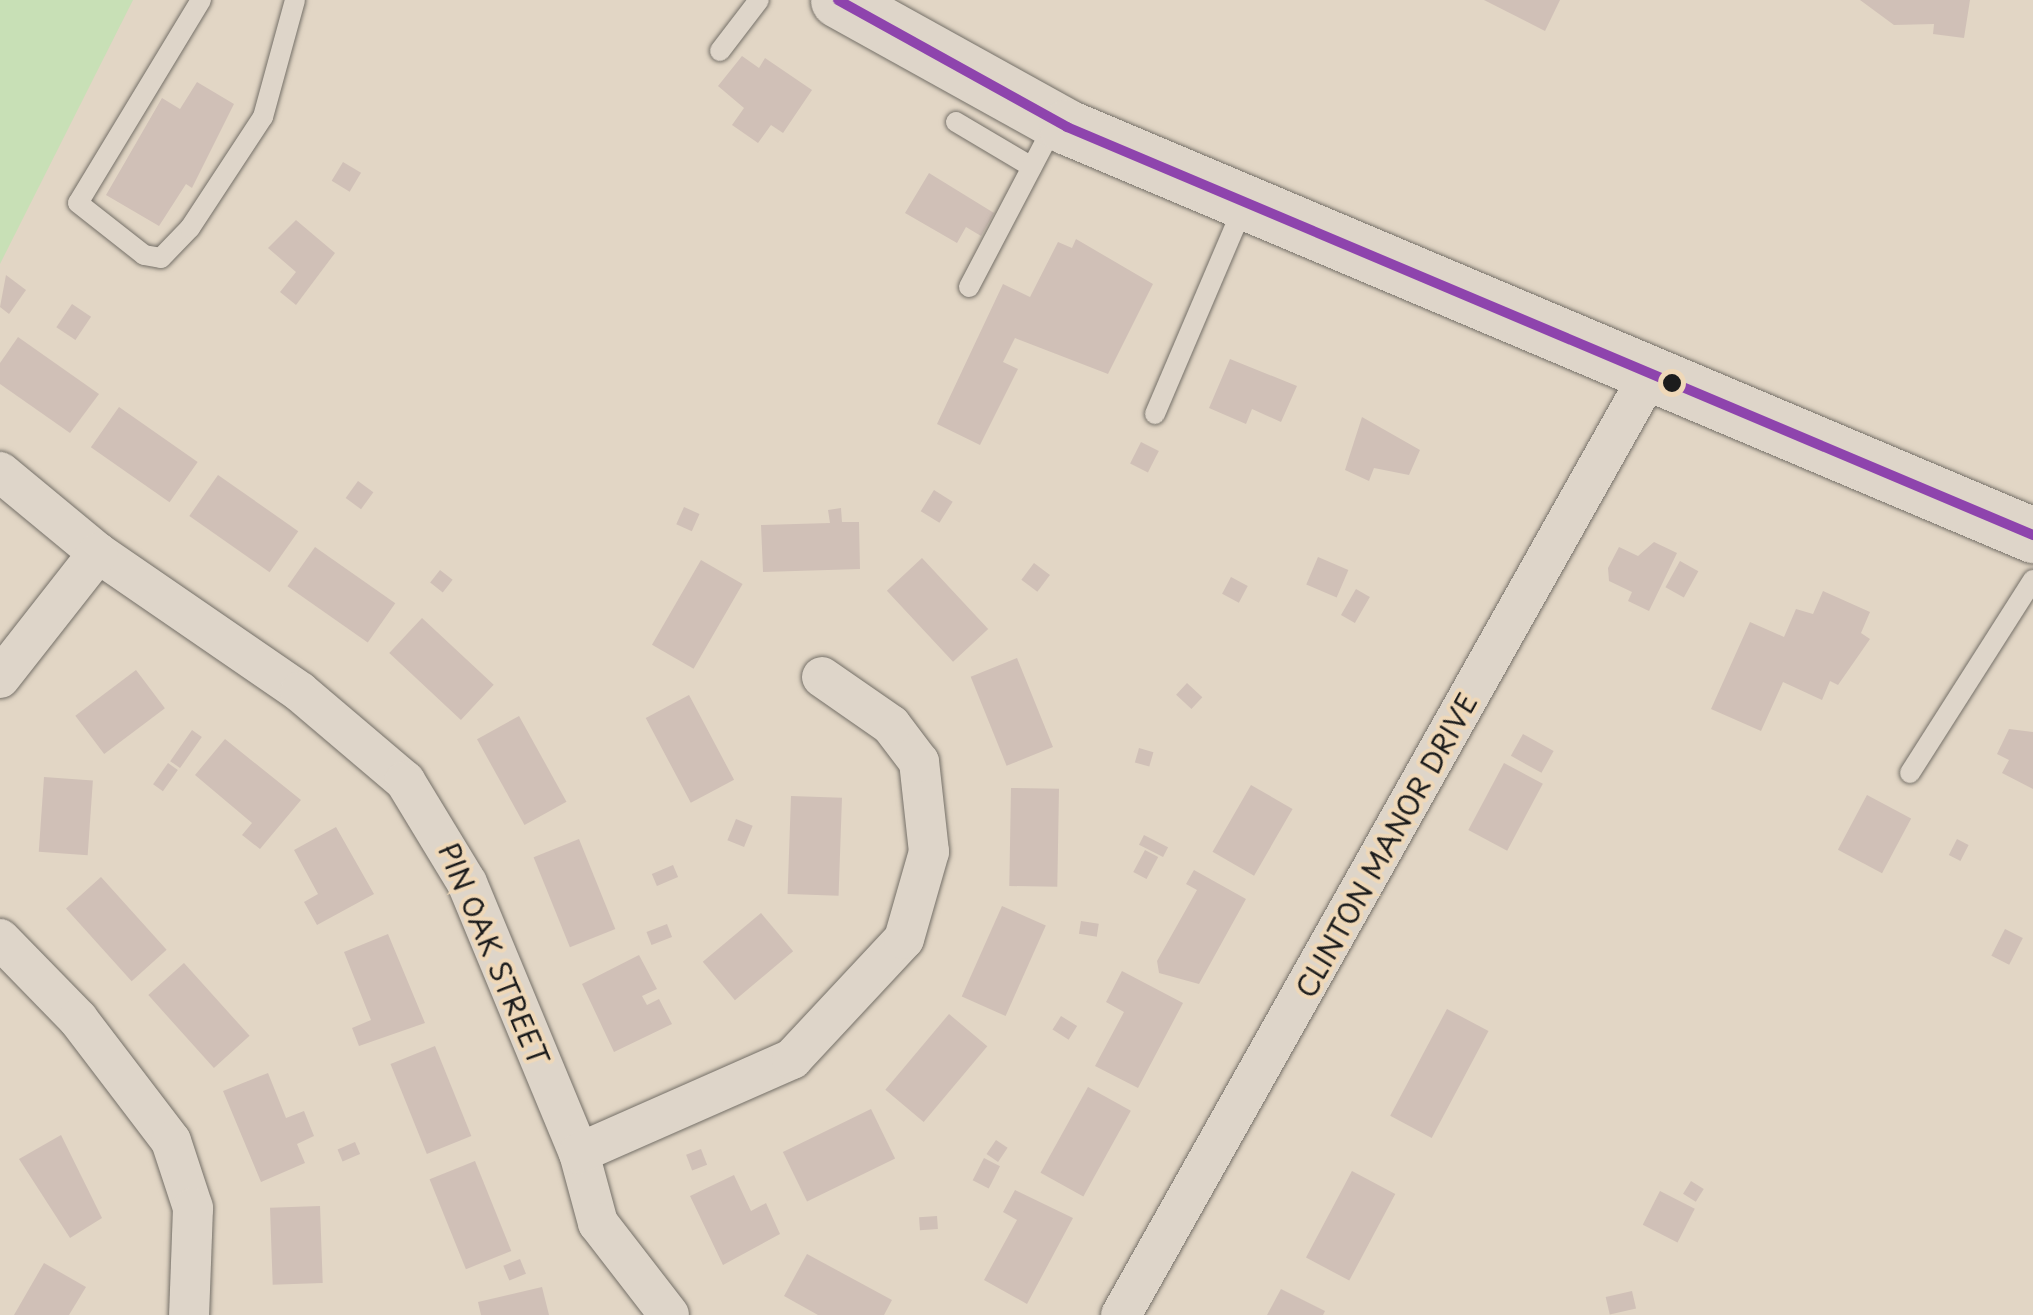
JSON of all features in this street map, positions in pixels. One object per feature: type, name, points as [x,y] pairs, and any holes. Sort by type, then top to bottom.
[{"type":"main road","points":[[838,0],[1044,145],[1246,201],[2033,535]]},
{"type":"street","name":"CLINTON MANOR DRIVE","points":[[1121,1315],[1650,374]]},
{"type":"street","name":"PIN OAK STREET","points":[[0,472],[98,553],[300,692],[415,794],[460,868],[580,1153],[598,1223],[670,1315]]},
{"type":"street","points":[[0,678],[98,553]]},
{"type":"street","points":[[580,1153],[792,1058],[904,938],[928,852],[919,762],[891,724],[822,677]]},
{"type":"street","points":[[0,939],[78,1018],[171,1141],[193,1208],[189,1315]]},
{"type":"lane","points":[[201,0],[109,141],[78,203],[144,256],[161,258],[212,195],[263,117],[295,0]]},
{"type":"lane","points":[[720,51],[759,0]]},
{"type":"lane","points":[[956,122],[1044,145],[969,288]]},
{"type":"lane","points":[[1155,414],[1246,201]]},
{"type":"lane","points":[[1910,773],[2033,580]]},
{"type":"green space","points":[[0,0],[133,0],[0,264]]},
{"type":"building","points":[[1484,0],[1560,0],[1545,31]]},
{"type":"building","points":[[1860,0],[1970,0],[1964,38],[1933,34],[1934,24],[1894,25]]},
{"type":"building","points":[[742,56],[759,68],[765,58],[812,90],[783,133],[771,125],[758,143],[732,125],[744,108],[718,86]]},
{"type":"building","points":[[197,82],[234,104],[192,188],[186,184],[159,226],[106,195],[162,98],[180,109]]},
{"type":"building","points":[[343,162],[361,173],[350,192],[332,181]]},
{"type":"building","points":[[929,173],[994,213],[981,236],[966,227],[957,243],[905,213]]},
{"type":"building","points":[[296,220],[335,253],[296,305],[280,292],[296,272],[268,248]]},
{"type":"building","points":[[1076,239],[1153,284],[1108,374],[1015,338],[1003,362],[1018,369],[980,445],[937,424],[1003,284],[1030,297],[1058,242],[1072,248]]},
{"type":"building","points":[[6,275],[26,290],[9,314],[0,307]]},
{"type":"building","points":[[72,304],[91,317],[75,340],[56,327]]},
{"type":"building","points":[[18,337],[99,394],[70,433],[0,384],[0,363]]},
{"type":"building","points":[[1230,359],[1297,386],[1281,422],[1252,409],[1246,424],[1209,408]]},
{"type":"building","points":[[119,407],[198,462],[170,502],[91,447]]},
{"type":"building","points":[[1362,417],[1420,450],[1409,475],[1374,468],[1369,481],[1345,470]]},
{"type":"building","points":[[1141,442],[1159,451],[1148,472],[1130,463]]},
{"type":"building","points":[[218,475],[298,531],[270,572],[189,516]]},
{"type":"building","points":[[358,481],[373,492],[361,509],[346,498]]},
{"type":"building","points":[[934,490],[953,502],[939,523],[921,511]]},
{"type":"building","points":[[684,507],[700,514],[692,531],[676,524]]},
{"type":"building","points":[[841,508],[842,522],[859,522],[860,569],[763,572],[761,525],[830,523],[828,510]]},
{"type":"building","points":[[1654,542],[1677,553],[1649,611],[1628,601],[1632,592],[1609,581],[1608,568],[1619,547],[1638,556]]},
{"type":"building","points":[[315,547],[395,603],[368,643],[287,586]]},
{"type":"building","points":[[1318,557],[1348,570],[1337,598],[1306,585]]},
{"type":"building","points":[[922,558],[988,629],[953,662],[887,591]]},
{"type":"building","points":[[701,560],[743,584],[694,669],[652,645]]},
{"type":"building","points":[[1680,561],[1698,571],[1684,597],[1665,587]]},
{"type":"building","points":[[1034,563],[1050,575],[1037,592],[1021,580]]},
{"type":"building","points":[[440,570],[453,580],[443,592],[430,583]]},
{"type":"building","points":[[1231,577],[1248,586],[1239,603],[1222,594]]},
{"type":"building","points":[[1356,589],[1370,597],[1355,623],[1341,615]]},
{"type":"building","points":[[1823,591],[1870,612],[1861,633],[1870,639],[1838,685],[1830,681],[1822,700],[1783,682],[1761,731],[1711,709],[1750,622],[1784,637],[1796,609],[1813,614]]},
{"type":"building","points":[[422,618],[494,685],[461,720],[389,653]]},
{"type":"building","points":[[1017,658],[1053,747],[1007,766],[971,677]]},
{"type":"building","points":[[136,670],[165,708],[104,754],[75,716]]},
{"type":"building","points":[[1187,683],[1202,697],[1191,709],[1176,695]]},
{"type":"building","points":[[689,695],[734,780],[691,803],[646,718]]},
{"type":"building","points":[[519,716],[567,802],[525,825],[477,739]]},
{"type":"building","points":[[2009,729],[2033,732],[2033,789],[2002,773],[2009,760],[1997,754]]},
{"type":"building","points":[[192,730],[202,737],[180,768],[170,761]]},
{"type":"building","points":[[1523,734],[1554,751],[1541,773],[1511,756]]},
{"type":"building","points":[[225,739],[301,800],[260,849],[242,835],[252,823],[195,775]]},
{"type":"building","points":[[1139,748],[1153,752],[1149,767],[1135,762]]},
{"type":"building","points":[[168,763],[178,770],[163,791],[153,784]]},
{"type":"building","points":[[1504,763],[1543,784],[1507,851],[1468,830]]},
{"type":"building","points":[[44,777],[93,780],[88,855],[39,852]]},
{"type":"building","points":[[1251,785],[1293,809],[1254,876],[1212,852]]},
{"type":"building","points":[[1011,788],[1059,789],[1057,887],[1009,886]]},
{"type":"building","points":[[1867,795],[1911,818],[1882,873],[1838,850]]},
{"type":"building","points":[[791,796],[842,798],[839,896],[788,894]]},
{"type":"building","points":[[736,819],[753,826],[744,847],[727,840]]},
{"type":"building","points":[[336,827],[374,894],[317,925],[304,902],[318,894],[294,850]]},
{"type":"building","points":[[1144,835],[1168,847],[1163,857],[1139,845]]},
{"type":"building","points":[[579,839],[615,929],[570,947],[534,857]]},
{"type":"building","points":[[1957,839],[1969,845],[1960,861],[1949,855]]},
{"type":"building","points":[[1145,850],[1158,857],[1147,879],[1133,872]]},
{"type":"building","points":[[673,865],[678,877],[657,886],[652,874]]},
{"type":"building","points":[[1194,870],[1246,899],[1199,984],[1159,973],[1157,961],[1197,890],[1186,884]]},
{"type":"building","points":[[101,877],[167,950],[132,981],[66,908]]},
{"type":"building","points":[[1002,906],[1046,926],[1006,1016],[962,996]]},
{"type":"building","points":[[761,913],[793,951],[735,1000],[703,962]]},
{"type":"building","points":[[1081,921],[1099,924],[1097,937],[1079,934]]},
{"type":"building","points":[[667,924],[672,937],[651,945],[646,932]]},
{"type":"building","points":[[2005,929],[2023,938],[2009,965],[1991,956]]},
{"type":"building","points":[[388,934],[425,1023],[359,1046],[352,1028],[371,1020],[344,952]]},
{"type":"building","points":[[639,955],[657,989],[642,996],[647,1005],[659,999],[672,1024],[614,1052],[582,984]]},
{"type":"building","points":[[184,963],[250,1036],[214,1068],[148,995]]},
{"type":"building","points":[[1122,971],[1183,1003],[1138,1088],[1095,1066],[1124,1012],[1106,1002]]},
{"type":"building","points":[[1447,1009],[1488,1031],[1432,1138],[1390,1116]]},
{"type":"building","points":[[949,1014],[987,1046],[924,1122],[885,1090]]},
{"type":"building","points":[[1061,1016],[1077,1026],[1069,1040],[1053,1030]]},
{"type":"building","points":[[435,1046],[471,1136],[427,1154],[390,1064]]},
{"type":"building","points":[[268,1073],[286,1118],[304,1111],[314,1136],[297,1144],[305,1163],[261,1182],[223,1091]]},
{"type":"building","points":[[1088,1087],[1131,1111],[1083,1196],[1040,1173]]},
{"type":"building","points":[[871,1109],[895,1158],[807,1201],[783,1152]]},
{"type":"building","points":[[61,1135],[102,1218],[70,1238],[19,1159]]},
{"type":"building","points":[[996,1140],[1008,1148],[998,1162],[986,1154]]},
{"type":"building","points":[[355,1142],[360,1154],[343,1161],[338,1149]]},
{"type":"building","points":[[701,1149],[707,1165],[692,1171],[686,1155]]},
{"type":"building","points":[[984,1158],[1000,1166],[989,1188],[973,1180]]},
{"type":"building","points":[[475,1161],[511,1251],[466,1269],[430,1179]]},
{"type":"building","points":[[1352,1171],[1395,1194],[1349,1281],[1306,1258]]},
{"type":"building","points":[[734,1175],[751,1211],[766,1203],[780,1234],[723,1265],[690,1196]]},
{"type":"building","points":[[1691,1181],[1704,1189],[1696,1202],[1683,1194]]},
{"type":"building","points":[[1015,1190],[1073,1218],[1027,1304],[984,1280],[1017,1220],[1003,1212]]},
{"type":"building","points":[[1660,1191],[1695,1209],[1677,1243],[1643,1225]]},
{"type":"building","points":[[320,1206],[323,1283],[273,1285],[270,1208]]},
{"type":"building","points":[[937,1216],[938,1229],[920,1230],[919,1217]]},
{"type":"building","points":[[807,1254],[892,1300],[884,1315],[818,1315],[784,1296]]},
{"type":"building","points":[[520,1259],[526,1274],[509,1281],[503,1266]]},
{"type":"building","points":[[44,1263],[86,1287],[69,1315],[14,1315]]},
{"type":"building","points":[[542,1287],[549,1315],[481,1315],[478,1302]]},
{"type":"building","points":[[1281,1289],[1325,1311],[1323,1315],[1267,1315]]},
{"type":"building","points":[[1632,1291],[1636,1309],[1610,1315],[1606,1297]]},
{"type":"transit line","points":[[838,0],[1067,127],[2033,535]]}]
